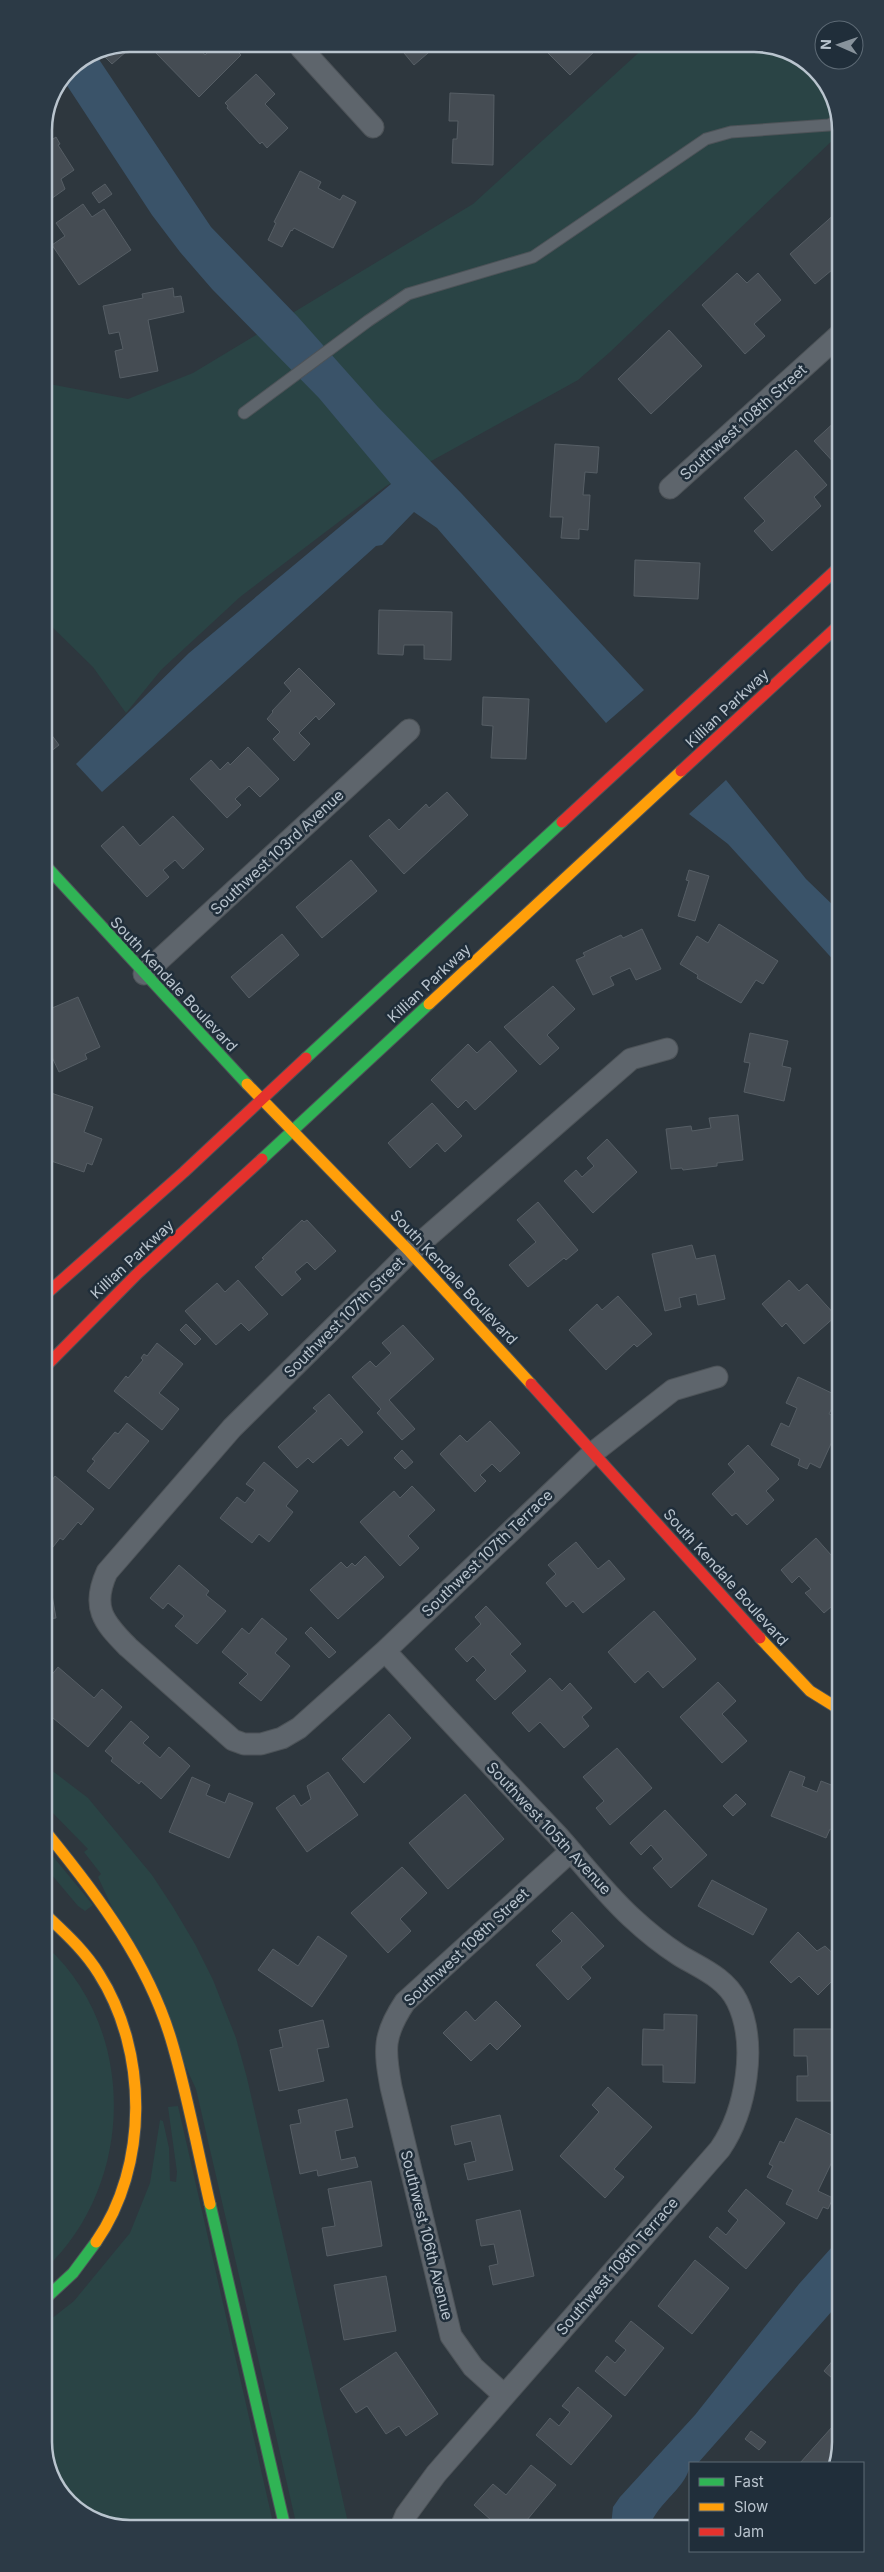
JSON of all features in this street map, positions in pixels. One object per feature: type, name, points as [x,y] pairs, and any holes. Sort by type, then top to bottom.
[{"type":"main road","name":"Killian Parkway","points":[[52,1290],[184,1172],[260,1099],[832,574]]},
{"type":"main road","name":"Killian Parkway","points":[[52,1360],[138,1273],[338,1086],[832,632]]},
{"type":"main road","name":"South Kendale Boulevard","points":[[52,873],[260,1099],[293,1130],[410,1252],[594,1452],[797,1679],[817,1696],[832,1705]]},
{"type":"main road","points":[[52,1839],[97,1895],[122,1933],[158,2003],[170,2036],[283,2519]]},
{"type":"main road","points":[[52,1921],[72,1938],[95,1968],[115,2004],[128,2042],[137,2080],[136,2123],[130,2163],[119,2201],[100,2237],[77,2270],[52,2293]]},
{"type":"street","points":[[305,52],[373,127]]},
{"type":"street","name":"Southwest 108th Street","points":[[670,488],[832,341]]},
{"type":"street","name":"Southwest 103rd Avenue","points":[[144,974],[409,730]]},
{"type":"street","name":"Southwest 107th Street","points":[[266,1743],[244,1744],[229,1737],[128,1647],[112,1630],[102,1616],[99,1604],[101,1586],[107,1572],[232,1428],[410,1252],[631,1059],[666,1049]]},
{"type":"street","name":"Southwest 107th Terrace","points":[[266,1743],[282,1738],[299,1728],[385,1651],[594,1452],[673,1390],[717,1377]]},
{"type":"street","name":"Southwest 105th Avenue","points":[[385,1651],[636,1922],[678,1955],[717,1978],[728,1988]]},
{"type":"street","name":"Southwest 108th Street","points":[[386,2057],[388,2029],[405,2002],[571,1851]]},
{"type":"street","name":"Southwest 108th Terrace","points":[[405,2519],[436,2474],[713,2157],[731,2132],[743,2096],[746,2065],[744,2022],[736,1998],[728,1988]]},
{"type":"street","name":"Southwest 106th Avenue","points":[[386,2057],[451,2336],[474,2367],[504,2395]]},
{"type":"lane","points":[[244,413],[334,345],[408,294],[534,257],[706,139],[731,132],[831,124]]},
{"type":"green space","points":[[638,53],[769,54],[793,63],[805,72],[821,91],[826,101],[831,120],[832,141],[610,352],[578,380],[386,486],[240,597],[161,670],[126,713],[93,667],[52,627],[52,385],[128,399],[193,373],[473,204]]},
{"type":"green space","points":[[52,1771],[88,1798],[152,1875],[195,1944],[213,1980],[236,2038],[247,2078],[347,2519],[295,2519],[196,2089],[98,1877],[101,1874],[84,1852],[88,1849],[52,1812]]},
{"type":"green space","points":[[52,1855],[93,1905],[85,1911],[78,1906],[52,1875]]},
{"type":"green space","points":[[52,1953],[76,1980],[97,2020],[110,2062],[114,2107],[109,2151],[96,2194],[75,2233],[52,2261]]},
{"type":"green space","points":[[178,2106],[272,2519],[125,2519],[110,2517],[101,2514],[79,2500],[63,2481],[55,2462],[52,2442],[52,2318],[74,2301],[130,2233],[150,2183],[160,2120],[163,2121],[169,2148],[170,2181],[176,2182],[177,2172],[168,2107]]},
{"type":"water","points":[[99,59],[211,227],[298,317],[378,407],[462,494],[644,690],[606,723],[437,528],[414,512],[382,545],[376,546],[102,792],[76,764],[189,653],[391,484],[319,398],[212,289],[180,252],[152,215],[67,86],[75,75]]},
{"type":"water","points":[[726,780],[806,879],[832,904],[832,958],[728,844],[689,814]]},
{"type":"water","points":[[832,2247],[832,2311],[699,2462],[689,2462],[689,2471],[685,2479],[652,2520],[612,2520],[613,2507],[620,2497],[695,2415],[799,2284]]},
{"type":"building","points":[[155,52],[203,52],[205,55],[208,52],[238,52],[241,55],[199,97]]},
{"type":"building","points":[[404,52],[429,52],[414,65]]},
{"type":"building","points":[[125,53],[112,64],[105,57]]},
{"type":"building","points":[[548,53],[593,53],[570,75]]},
{"type":"building","points":[[256,74],[275,94],[265,104],[288,128],[267,148],[262,142],[260,144],[227,108],[228,106],[225,103]]},
{"type":"building","points":[[450,93],[494,95],[493,165],[452,163],[453,139],[457,139],[458,121],[449,121]]},
{"type":"building","points":[[56,137],[60,144],[58,145],[74,170],[61,179],[65,189],[52,198],[52,140]]},
{"type":"building","points":[[300,171],[321,182],[318,188],[340,200],[343,195],[356,202],[333,248],[294,228],[282,247],[268,240],[276,223],[274,222]]},
{"type":"building","points":[[105,184],[112,194],[99,203],[92,193]]},
{"type":"building","points":[[83,204],[92,217],[104,209],[131,250],[79,285],[52,245],[65,236],[56,223]]},
{"type":"building","points":[[832,216],[832,270],[815,284],[790,254]]},
{"type":"building","points":[[737,273],[747,283],[758,273],[781,300],[754,324],[765,336],[745,354],[702,305]]},
{"type":"building","points":[[173,288],[174,297],[181,296],[184,312],[148,320],[158,371],[120,378],[115,351],[123,349],[119,332],[109,334],[103,306],[143,298],[142,294]]},
{"type":"building","points":[[669,330],[702,366],[651,414],[618,379]]},
{"type":"building","points":[[832,424],[832,461],[814,441]]},
{"type":"building","points":[[555,444],[599,447],[597,473],[585,472],[583,495],[590,495],[588,530],[579,529],[579,539],[561,538],[563,517],[550,517]]},
{"type":"building","points":[[796,450],[827,485],[814,497],[821,506],[772,551],[754,531],[765,521],[744,498]]},
{"type":"building","points":[[635,560],[700,563],[698,599],[634,596]]},
{"type":"building","points":[[379,610],[452,612],[451,660],[424,659],[424,645],[404,645],[403,655],[378,654]]},
{"type":"building","points":[[299,668],[335,704],[319,720],[316,716],[299,733],[310,744],[294,761],[273,739],[280,732],[267,719],[291,691],[284,683]]},
{"type":"building","points":[[483,697],[529,699],[526,759],[491,758],[493,726],[482,725]]},
{"type":"building","points":[[52,736],[59,745],[52,750]]},
{"type":"building","points":[[248,747],[279,779],[260,797],[249,786],[235,799],[241,805],[227,818],[190,779],[211,760],[220,770],[228,762],[230,765]]},
{"type":"building","points":[[447,792],[468,815],[404,874],[369,836],[389,819],[399,830],[426,804],[429,808]]},
{"type":"building","points":[[173,816],[204,849],[183,869],[175,860],[163,870],[169,877],[147,897],[101,846],[123,826],[140,846]]},
{"type":"building","points":[[351,860],[377,891],[322,938],[296,907]]},
{"type":"building","points":[[689,870],[709,876],[695,921],[678,916],[689,881],[686,880]]},
{"type":"building","points":[[719,924],[778,961],[763,984],[756,980],[741,1003],[697,978],[698,975],[680,964],[697,936],[708,943]]},
{"type":"building","points":[[642,929],[661,969],[636,980],[630,968],[610,977],[614,985],[593,995],[576,960],[585,956],[583,953],[621,935],[623,938]]},
{"type":"building","points":[[282,934],[299,955],[249,998],[231,977]]},
{"type":"building","points":[[553,986],[575,1009],[547,1035],[559,1048],[540,1065],[504,1027]]},
{"type":"building","points":[[78,997],[100,1047],[85,1054],[87,1059],[59,1072],[52,1057],[52,1008]]},
{"type":"building","points":[[750,1033],[788,1041],[782,1066],[791,1068],[784,1101],[744,1092],[750,1063],[744,1062]]},
{"type":"building","points":[[490,1041],[517,1071],[475,1110],[466,1100],[458,1108],[431,1080],[468,1044],[477,1053]]},
{"type":"building","points":[[52,1093],[93,1107],[84,1132],[102,1139],[92,1165],[87,1163],[84,1172],[52,1161]]},
{"type":"building","points":[[432,1103],[462,1136],[445,1152],[437,1143],[410,1168],[388,1143]]},
{"type":"building","points":[[738,1115],[743,1160],[717,1163],[717,1166],[683,1170],[682,1168],[671,1169],[666,1129],[691,1126],[692,1131],[711,1128],[709,1118]]},
{"type":"building","points":[[607,1139],[637,1172],[593,1213],[564,1181],[576,1170],[582,1177],[594,1166],[587,1158]]},
{"type":"building","points":[[538,1202],[578,1250],[566,1260],[564,1258],[528,1287],[509,1265],[536,1242],[517,1220]]},
{"type":"building","points":[[302,1220],[304,1222],[307,1220],[336,1251],[315,1270],[307,1262],[295,1272],[301,1279],[282,1296],[255,1267]]},
{"type":"building","points":[[692,1245],[696,1259],[715,1255],[725,1299],[698,1305],[696,1294],[679,1298],[681,1307],[665,1311],[652,1254]]},
{"type":"building","points":[[238,1280],[268,1314],[249,1331],[241,1323],[216,1345],[185,1311],[217,1283],[225,1292]]},
{"type":"building","points":[[789,1280],[799,1291],[807,1284],[832,1312],[832,1320],[804,1344],[786,1323],[782,1327],[762,1304]]},
{"type":"building","points":[[618,1296],[652,1334],[637,1347],[634,1344],[606,1370],[569,1330],[597,1304],[602,1310]]},
{"type":"building","points":[[186,1324],[201,1339],[195,1345],[180,1330]]},
{"type":"building","points":[[403,1325],[434,1359],[389,1400],[415,1429],[402,1440],[377,1413],[381,1409],[352,1377],[370,1361],[376,1367],[391,1353],[382,1343]]},
{"type":"building","points":[[157,1343],[183,1364],[159,1393],[179,1409],[162,1430],[114,1391],[143,1360],[141,1358],[144,1354],[147,1356]]},
{"type":"building","points":[[798,1377],[832,1393],[832,1408],[829,1414],[832,1415],[832,1441],[820,1468],[810,1463],[807,1469],[798,1465],[800,1459],[771,1445],[781,1423],[789,1427],[797,1408],[786,1403]]},
{"type":"building","points":[[329,1394],[363,1432],[348,1446],[341,1438],[313,1463],[308,1458],[297,1468],[278,1447],[317,1411],[313,1408]]},
{"type":"building","points":[[490,1421],[520,1453],[500,1472],[492,1464],[480,1475],[486,1481],[475,1492],[440,1454],[460,1435],[467,1442]]},
{"type":"building","points":[[127,1423],[149,1441],[109,1489],[87,1471],[95,1461],[92,1459],[115,1432],[118,1434]]},
{"type":"building","points":[[748,1445],[779,1479],[766,1491],[774,1500],[747,1525],[736,1513],[732,1516],[712,1494],[735,1472],[728,1464]]},
{"type":"building","points":[[402,1450],[413,1462],[405,1469],[394,1458]]},
{"type":"building","points":[[264,1462],[298,1491],[286,1506],[293,1512],[269,1542],[259,1534],[252,1543],[220,1518],[237,1497],[245,1503],[255,1490],[246,1484]]},
{"type":"building","points":[[55,1476],[94,1509],[81,1525],[78,1522],[63,1540],[60,1538],[52,1548],[52,1480]]},
{"type":"building","points":[[412,1486],[435,1510],[408,1536],[419,1548],[400,1566],[360,1522],[394,1491],[400,1498]]},
{"type":"building","points":[[816,1538],[832,1556],[832,1606],[824,1613],[805,1593],[811,1589],[799,1576],[792,1583],[781,1570]]},
{"type":"building","points":[[576,1542],[598,1569],[609,1560],[625,1579],[583,1613],[573,1601],[566,1607],[546,1583],[556,1574],[548,1565]]},
{"type":"building","points":[[365,1556],[384,1577],[338,1619],[310,1590],[341,1562],[347,1568],[352,1563],[355,1566]]},
{"type":"building","points":[[179,1565],[209,1591],[206,1595],[226,1611],[197,1644],[175,1626],[184,1616],[168,1603],[163,1609],[150,1598]]},
{"type":"building","points":[[52,1595],[56,1618],[52,1618]]},
{"type":"building","points":[[486,1606],[521,1644],[510,1654],[526,1671],[495,1700],[476,1680],[486,1670],[473,1656],[467,1662],[455,1649],[481,1624],[475,1617]]},
{"type":"building","points":[[654,1611],[696,1659],[663,1688],[648,1671],[635,1683],[608,1652]]},
{"type":"building","points":[[262,1618],[287,1639],[275,1653],[290,1666],[261,1701],[239,1683],[248,1674],[222,1652],[242,1628],[249,1634]]},
{"type":"building","points":[[311,1627],[336,1652],[329,1658],[305,1633]]},
{"type":"building","points":[[58,1667],[94,1698],[102,1689],[122,1707],[88,1747],[52,1717],[52,1674]]},
{"type":"building","points":[[550,1678],[562,1691],[570,1683],[592,1708],[582,1717],[589,1726],[564,1748],[540,1722],[529,1732],[512,1713]]},
{"type":"building","points":[[718,1682],[736,1701],[722,1714],[747,1741],[722,1763],[680,1717]]},
{"type":"building","points":[[389,1714],[411,1738],[364,1783],[342,1759]]},
{"type":"building","points":[[131,1721],[149,1737],[143,1743],[160,1758],[169,1747],[190,1766],[161,1799],[141,1781],[139,1784],[111,1761],[113,1758],[105,1751]]},
{"type":"building","points":[[617,1748],[652,1788],[610,1825],[596,1808],[604,1801],[583,1777]]},
{"type":"building","points":[[790,1771],[805,1777],[802,1786],[817,1792],[821,1781],[832,1785],[832,1830],[830,1829],[826,1838],[771,1816]]},
{"type":"building","points":[[328,1772],[358,1815],[307,1852],[276,1808],[294,1795],[301,1806],[311,1799],[307,1786]]},
{"type":"building","points":[[192,1777],[210,1785],[206,1795],[225,1803],[229,1793],[253,1803],[229,1858],[169,1832]]},
{"type":"building","points":[[465,1794],[504,1839],[448,1889],[409,1843]]},
{"type":"building","points":[[736,1794],[746,1804],[733,1816],[723,1806]]},
{"type":"building","points":[[665,1810],[707,1855],[671,1888],[653,1868],[663,1859],[651,1845],[641,1855],[630,1843]]},
{"type":"building","points":[[402,1867],[427,1893],[400,1919],[411,1931],[388,1953],[351,1913]]},
{"type":"building","points":[[712,1880],[767,1909],[753,1935],[698,1906]]},
{"type":"building","points":[[572,1912],[604,1946],[581,1967],[591,1978],[568,2000],[536,1965],[562,1941],[552,1931]]},
{"type":"building","points":[[798,1932],[817,1951],[825,1946],[832,1953],[832,1981],[818,1995],[799,1976],[791,1983],[770,1962]]},
{"type":"building","points":[[318,1936],[347,1956],[312,2007],[258,1970],[273,1949],[298,1966]]},
{"type":"building","points":[[496,2001],[521,2026],[497,2050],[490,2043],[471,2061],[443,2033],[466,2011],[475,2021]]},
{"type":"building","points":[[664,2014],[697,2015],[695,2083],[663,2082],[663,2065],[642,2065],[643,2029],[664,2030]]},
{"type":"building","points":[[323,2020],[329,2047],[317,2049],[324,2081],[279,2091],[270,2050],[283,2047],[279,2030]]},
{"type":"building","points":[[794,2029],[832,2029],[832,2101],[797,2101],[797,2076],[808,2076],[807,2056],[794,2056]]},
{"type":"building","points":[[608,2087],[652,2127],[614,2169],[624,2177],[605,2198],[560,2156],[599,2112],[592,2105]]},
{"type":"building","points":[[347,2099],[353,2127],[335,2131],[341,2160],[355,2157],[358,2167],[318,2176],[317,2170],[300,2174],[290,2125],[301,2123],[298,2110]]},
{"type":"building","points":[[500,2115],[513,2170],[468,2180],[464,2164],[476,2161],[471,2141],[455,2145],[451,2126]]},
{"type":"building","points":[[796,2118],[832,2135],[832,2162],[818,2191],[832,2198],[832,2200],[828,2209],[823,2207],[817,2219],[786,2204],[793,2190],[767,2177],[773,2166],[769,2164],[780,2141],[784,2143]]},
{"type":"building","points":[[371,2181],[382,2246],[327,2256],[322,2228],[335,2226],[328,2189]]},
{"type":"building","points":[[746,2189],[785,2223],[746,2269],[709,2237],[717,2227],[726,2235],[738,2220],[728,2211]]},
{"type":"building","points":[[520,2210],[534,2276],[493,2285],[489,2266],[498,2264],[494,2244],[481,2246],[476,2220]]},
{"type":"building","points":[[695,2260],[729,2288],[692,2334],[658,2306]]},
{"type":"building","points":[[386,2276],[396,2331],[344,2340],[334,2285]]},
{"type":"building","points":[[631,2321],[664,2348],[625,2396],[595,2371],[607,2356],[615,2363],[626,2350],[615,2341]]},
{"type":"building","points":[[396,2352],[438,2414],[406,2436],[399,2426],[386,2434],[367,2406],[356,2413],[340,2389]]},
{"type":"building","points":[[832,2362],[832,2378],[824,2371]]},
{"type":"building","points":[[578,2387],[612,2416],[571,2465],[536,2435],[550,2418],[559,2426],[570,2412],[562,2406]]},
{"type":"building","points":[[832,2427],[828,2462],[801,2462]]},
{"type":"building","points":[[751,2431],[766,2442],[759,2450],[745,2439]]},
{"type":"building","points":[[531,2465],[556,2485],[527,2520],[491,2520],[474,2505],[493,2484],[506,2495]]},
{"type":"traffic: fast","points":[[306,1058],[562,822]]},
{"type":"traffic: fast","points":[[52,873],[247,1084]]},
{"type":"traffic: fast","points":[[262,1159],[429,1004]]},
{"type":"traffic: fast","points":[[210,2204],[283,2519]]},
{"type":"traffic: fast","points":[[52,2292],[73,2273],[96,2242]]},
{"type":"traffic: slow","points":[[429,1004],[681,771]]},
{"type":"traffic: slow","points":[[247,1084],[410,1252],[531,1384]]},
{"type":"traffic: slow","points":[[760,1638],[810,1691],[832,1705]]},
{"type":"traffic: slow","points":[[52,1840],[85,1881],[121,1933],[151,1987],[173,2046],[210,2204]]},
{"type":"traffic: slow","points":[[52,1921],[81,1950],[99,1974],[115,2005],[127,2038],[134,2073],[136,2108],[133,2144],[126,2179],[113,2212],[96,2242]]},
{"type":"traffic: jam","points":[[562,822],[832,574]]},
{"type":"traffic: jam","points":[[681,771],[832,632]]},
{"type":"traffic: jam","points":[[52,1289],[184,1172],[306,1058]]},
{"type":"traffic: jam","points":[[52,1360],[138,1273],[262,1159]]},
{"type":"traffic: jam","points":[[531,1384],[760,1638]]}]
